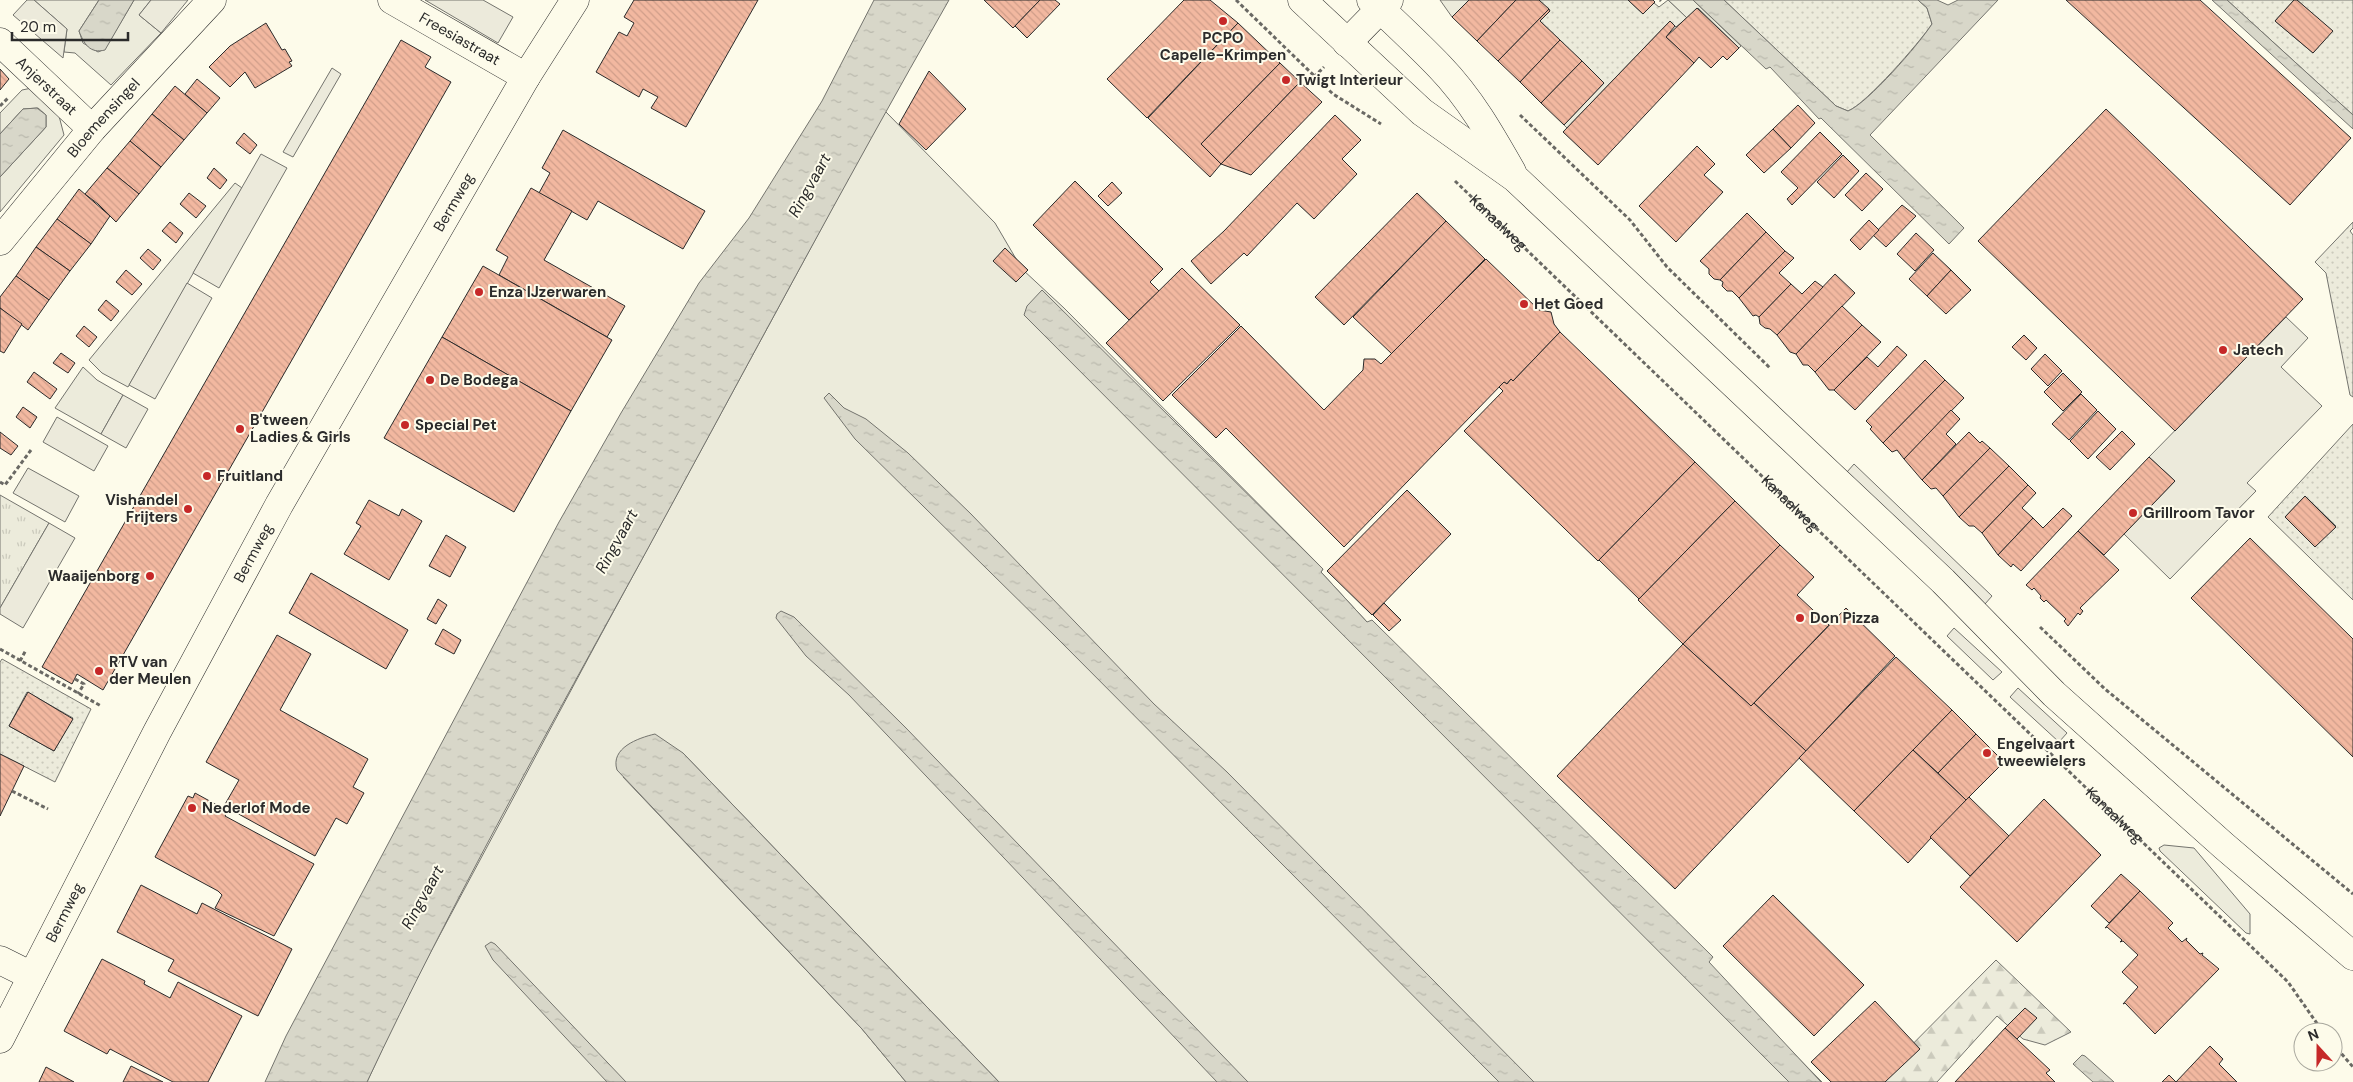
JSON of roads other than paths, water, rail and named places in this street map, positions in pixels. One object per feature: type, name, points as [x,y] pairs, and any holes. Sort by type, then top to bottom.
[{"type":"street","name":"Bloemensingel","points":[[0,241],[92,129],[212,0]]},
{"type":"street","name":"Freesiastraat","points":[[392,0],[526,77]]},
{"type":"street","name":"Bermweg","points":[[526,77],[565,0]]},
{"type":"street","name":"Bermweg","points":[[0,1039],[157,732],[279,505],[526,77],[574,0]]},
{"type":"street","points":[[1302,0],[1422,112],[1515,178],[1943,581],[2054,694],[2224,846],[2353,956]]},
{"type":"street","points":[[1347,43],[1380,3],[1464,95],[1487,128],[1515,178]]},
{"type":"street","name":"Anjerstraat","points":[[0,42],[92,129]]},
{"type":"street","points":[[0,960],[32,976]]},
{"type":"water","points":[[99,0],[134,0],[105,50],[95,51],[88,47],[79,31]]},
{"type":"water","name":"Ringvaart","points":[[874,0],[949,0],[834,206],[502,815],[399,1015],[367,1082],[265,1082],[286,1036],[559,522],[621,413],[699,283],[749,218],[822,101]]},
{"type":"water","points":[[1693,0],[1724,0],[1836,106],[1848,111],[1857,106],[1880,85],[1905,58],[1932,24],[1927,8],[1918,0],[1937,0],[1948,5],[1958,0],[1998,0],[1870,135],[1964,228],[1949,244],[1821,118],[1819,119],[1770,67],[1766,69]]},
{"type":"water","points":[[2212,0],[2227,0],[2353,115],[2353,129]]},
{"type":"water","points":[[37,108],[46,115],[46,127],[0,177],[0,134],[23,109]]},
{"type":"water","points":[[1042,290],[1323,569],[1321,572],[1367,622],[1372,620],[1713,957],[1709,962],[1821,1082],[1789,1082],[1024,315],[1027,306]]},
{"type":"water","points":[[829,393],[844,408],[866,419],[908,453],[971,514],[1154,704],[1227,772],[1534,1082],[1499,1082],[1056,637],[855,439],[824,398]]},
{"type":"water","points":[[781,611],[794,617],[906,728],[1248,1082],[1217,1082],[849,695],[806,656],[776,618],[777,614]]},
{"type":"water","points":[[655,734],[683,753],[999,1082],[906,1082],[862,1029],[617,770],[616,762],[621,750],[634,741]]},
{"type":"water","points":[[491,942],[626,1082],[607,1082],[493,960],[485,946]]},
{"type":"water","points":[[2082,1055],[2114,1082],[2093,1082],[2073,1064]]},
{"type":"place","name":"PCPO Capelle-Krimpen","points":[[1223,21]]},
{"type":"place","name":"Twigt Interieur","points":[[1286,80]]},
{"type":"place","name":"Enza IJzerwaren","points":[[479,292]]},
{"type":"place","name":"Het Goed","points":[[1524,304]]},
{"type":"place","name":"Jatech","points":[[2223,350]]},
{"type":"place","name":"De Bodega","points":[[430,380]]},
{"type":"place","name":"Special Pet","points":[[405,425]]},
{"type":"place","name":"B'tween Ladies & Girls","points":[[240,429]]},
{"type":"place","name":"Fruitland","points":[[207,476]]},
{"type":"place","name":"Vishandel Frijters","points":[[188,509]]},
{"type":"place","name":"Grillroom Tavor","points":[[2133,513]]},
{"type":"place","name":"Waaijenborg","points":[[150,576]]},
{"type":"place","name":"Don Pizza","points":[[1800,618]]},
{"type":"place","name":"RTV van der Meulen","points":[[99,671]]},
{"type":"place","name":"Engelvaart tweewielers","points":[[1987,753]]},
{"type":"place","name":"Nederlof Mode","points":[[192,808]]}]
